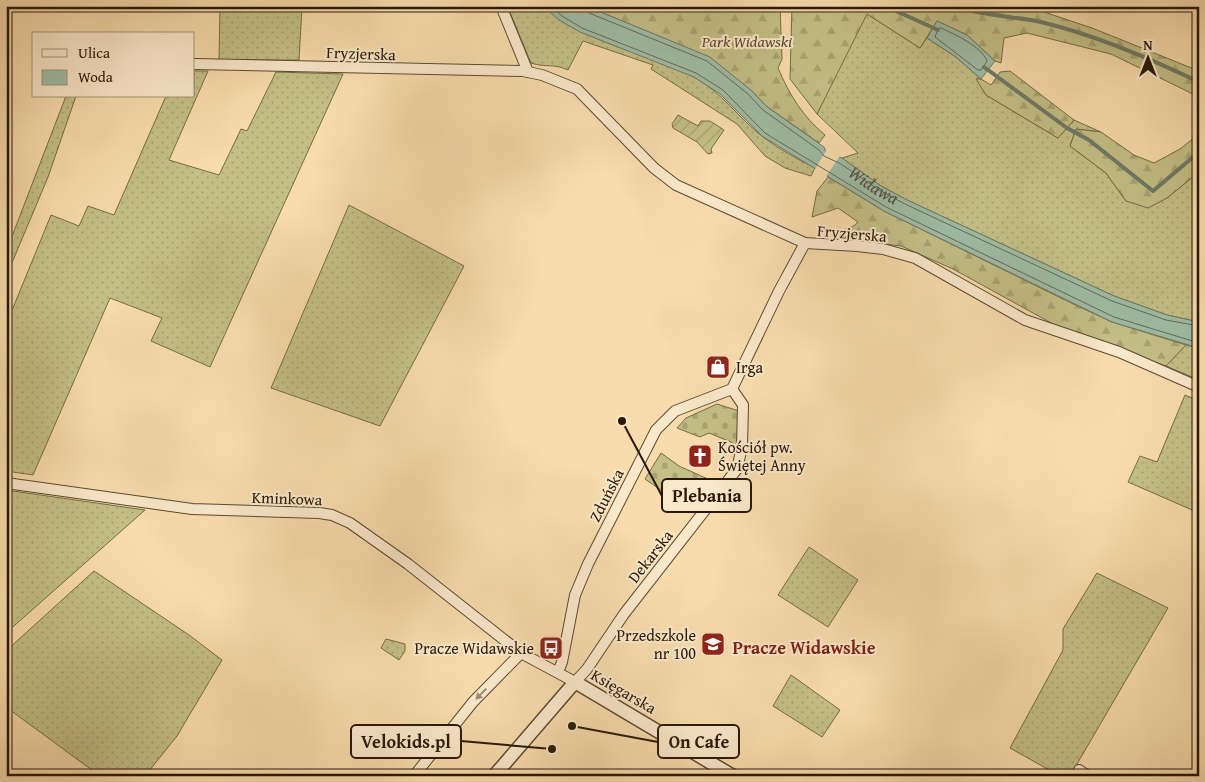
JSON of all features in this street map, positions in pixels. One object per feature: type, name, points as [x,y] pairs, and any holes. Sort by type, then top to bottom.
[{"type":"street","points":[[501,6],[528,72]]},
{"type":"street","name":"Fryzjerska","points":[[195,64],[528,72],[554,79],[577,89],[663,177],[805,243],[874,248],[914,258],[1026,320],[1118,352],[1199,387]]},
{"type":"street","points":[[732,389],[779,291],[805,243]]},
{"type":"street","name":"Dekarska","points":[[575,682],[587,669],[624,614],[737,469],[742,447],[743,405],[732,389]]},
{"type":"street","name":"Zduńska","points":[[558,672],[562,662],[575,594],[588,564],[656,430],[675,411],[732,389]]},
{"type":"street","name":"Kminkowa","points":[[6,483],[192,509],[332,515],[350,523],[408,564],[518,656],[558,672],[575,682]]},
{"type":"street","points":[[414,776],[473,702],[518,656]]},
{"type":"street","points":[[494,776],[575,682]]},
{"type":"street","name":"Księgarska","points":[[575,682],[734,776]]},
{"type":"street","points":[[1197,776],[1199,770]]},
{"type":"green space","points":[[220,6],[302,6],[299,60],[219,60]]},
{"type":"green space","points":[[510,6],[543,6],[578,30],[597,39],[694,77],[713,90],[763,137],[788,154],[815,168],[811,176],[785,168],[765,156],[737,124],[651,69],[653,65],[583,41],[568,70],[531,63],[509,10]]},
{"type":"green space","name":"Park Widawski","points":[[586,6],[780,6],[782,59],[778,68],[797,104],[810,121],[825,135],[819,143],[766,106],[752,91],[709,57]]},
{"type":"green space","points":[[792,6],[1026,6],[1092,28],[1199,71],[1199,97],[1111,54],[1027,33],[1004,38],[1001,63],[995,61],[967,35],[937,21],[920,48],[867,14],[817,114],[790,79]]},
{"type":"green space","points":[[866,13],[920,48],[927,38],[956,57],[981,79],[977,79],[986,95],[1058,138],[1074,120],[1101,132],[1076,129],[1070,146],[1106,173],[1126,201],[1167,198],[1199,172],[1199,322],[1167,315],[1114,296],[907,200],[881,186],[842,158],[858,153],[817,114]]},
{"type":"green space","points":[[195,71],[208,71],[169,160],[219,175],[241,129],[247,131],[276,72],[343,74],[210,367],[151,341],[162,318],[110,298],[33,475],[6,471],[6,325],[51,215],[79,226],[88,206],[114,215],[165,98],[195,98]]},
{"type":"green space","points":[[1010,71],[1074,120],[1058,138],[986,95],[976,79],[981,79],[991,85],[1000,72]]},
{"type":"green space","points":[[65,98],[75,98],[48,177],[6,277],[6,252]]},
{"type":"green space","points":[[678,115],[698,126],[701,121],[710,121],[724,130],[711,149],[712,153],[708,154],[697,142],[673,128],[672,124]]},
{"type":"green space","points":[[1076,129],[1101,132],[1134,155],[1154,163],[1180,149],[1199,134],[1199,172],[1167,198],[1148,208],[1126,201],[1106,173],[1070,146]]},
{"type":"green space","points":[[828,177],[884,211],[1069,302],[1112,322],[1186,345],[1166,366],[1064,330],[953,269],[901,246],[835,238],[839,232],[858,222],[838,208],[812,217],[817,191]]},
{"type":"green space","points":[[349,205],[464,266],[380,426],[271,388]]},
{"type":"green space","points":[[1186,345],[1199,348],[1199,380],[1166,366]]},
{"type":"green space","points":[[1185,395],[1199,401],[1199,513],[1128,482],[1140,456],[1157,462]]},
{"type":"green space","points":[[717,404],[739,411],[738,449],[733,448],[731,442],[709,433],[700,437],[677,428],[686,418]]},
{"type":"green space","points":[[661,453],[679,466],[719,484],[694,513],[645,479]]},
{"type":"green space","points":[[6,490],[145,510],[6,633]]},
{"type":"green space","points":[[809,547],[858,580],[828,627],[778,595]]},
{"type":"green space","points":[[94,571],[189,635],[222,660],[177,736],[145,776],[100,776],[6,707],[6,651]]},
{"type":"green space","points":[[1097,573],[1168,608],[1070,776],[1060,776],[1010,748],[1063,650],[1063,629]]},
{"type":"green space","points":[[386,639],[405,644],[405,651],[399,660],[381,648]]},
{"type":"green space","points":[[791,675],[840,710],[822,737],[773,706]]},
{"type":"water","name":"Widawa","points":[[543,6],[586,6],[710,57],[752,91],[766,106],[824,147],[826,152],[842,158],[881,186],[907,200],[1114,296],[1167,315],[1199,322],[1199,348],[1112,322],[884,211],[762,136],[720,94],[694,77],[580,32],[559,20]]},
{"type":"water","points":[[937,21],[967,35],[995,61],[981,79],[956,57],[927,38]]},
{"type":"pier","points":[[827,149],[840,156],[825,178],[814,171]]},
{"type":"waterway","points":[[6,46],[8,6]]},
{"type":"waterway","points":[[885,6],[938,30]]},
{"type":"waterway","points":[[955,6],[976,12],[1041,22],[1082,33],[1142,56],[1199,82]]},
{"type":"waterway","points":[[984,67],[1067,128],[1089,140],[1153,191],[1199,152]]},
{"type":"place","name":"Irga","points":[[718,367]]},
{"type":"place","name":"Plebania","points":[[622,421]]},
{"type":"place","name":"Kościół pw. Świętej Anny","points":[[700,456]]},
{"type":"place","name":"Przedszkole nr 100","points":[[713,644]]},
{"type":"place","name":"Pracze Widawskie","points":[[551,648]]},
{"type":"place","name":"On Cafe","points":[[572,726]]},
{"type":"place","name":"Velokids.pl","points":[[552,749]]},
{"type":"district","name":"Pracze Widawskie","points":[[804,648]]}]
